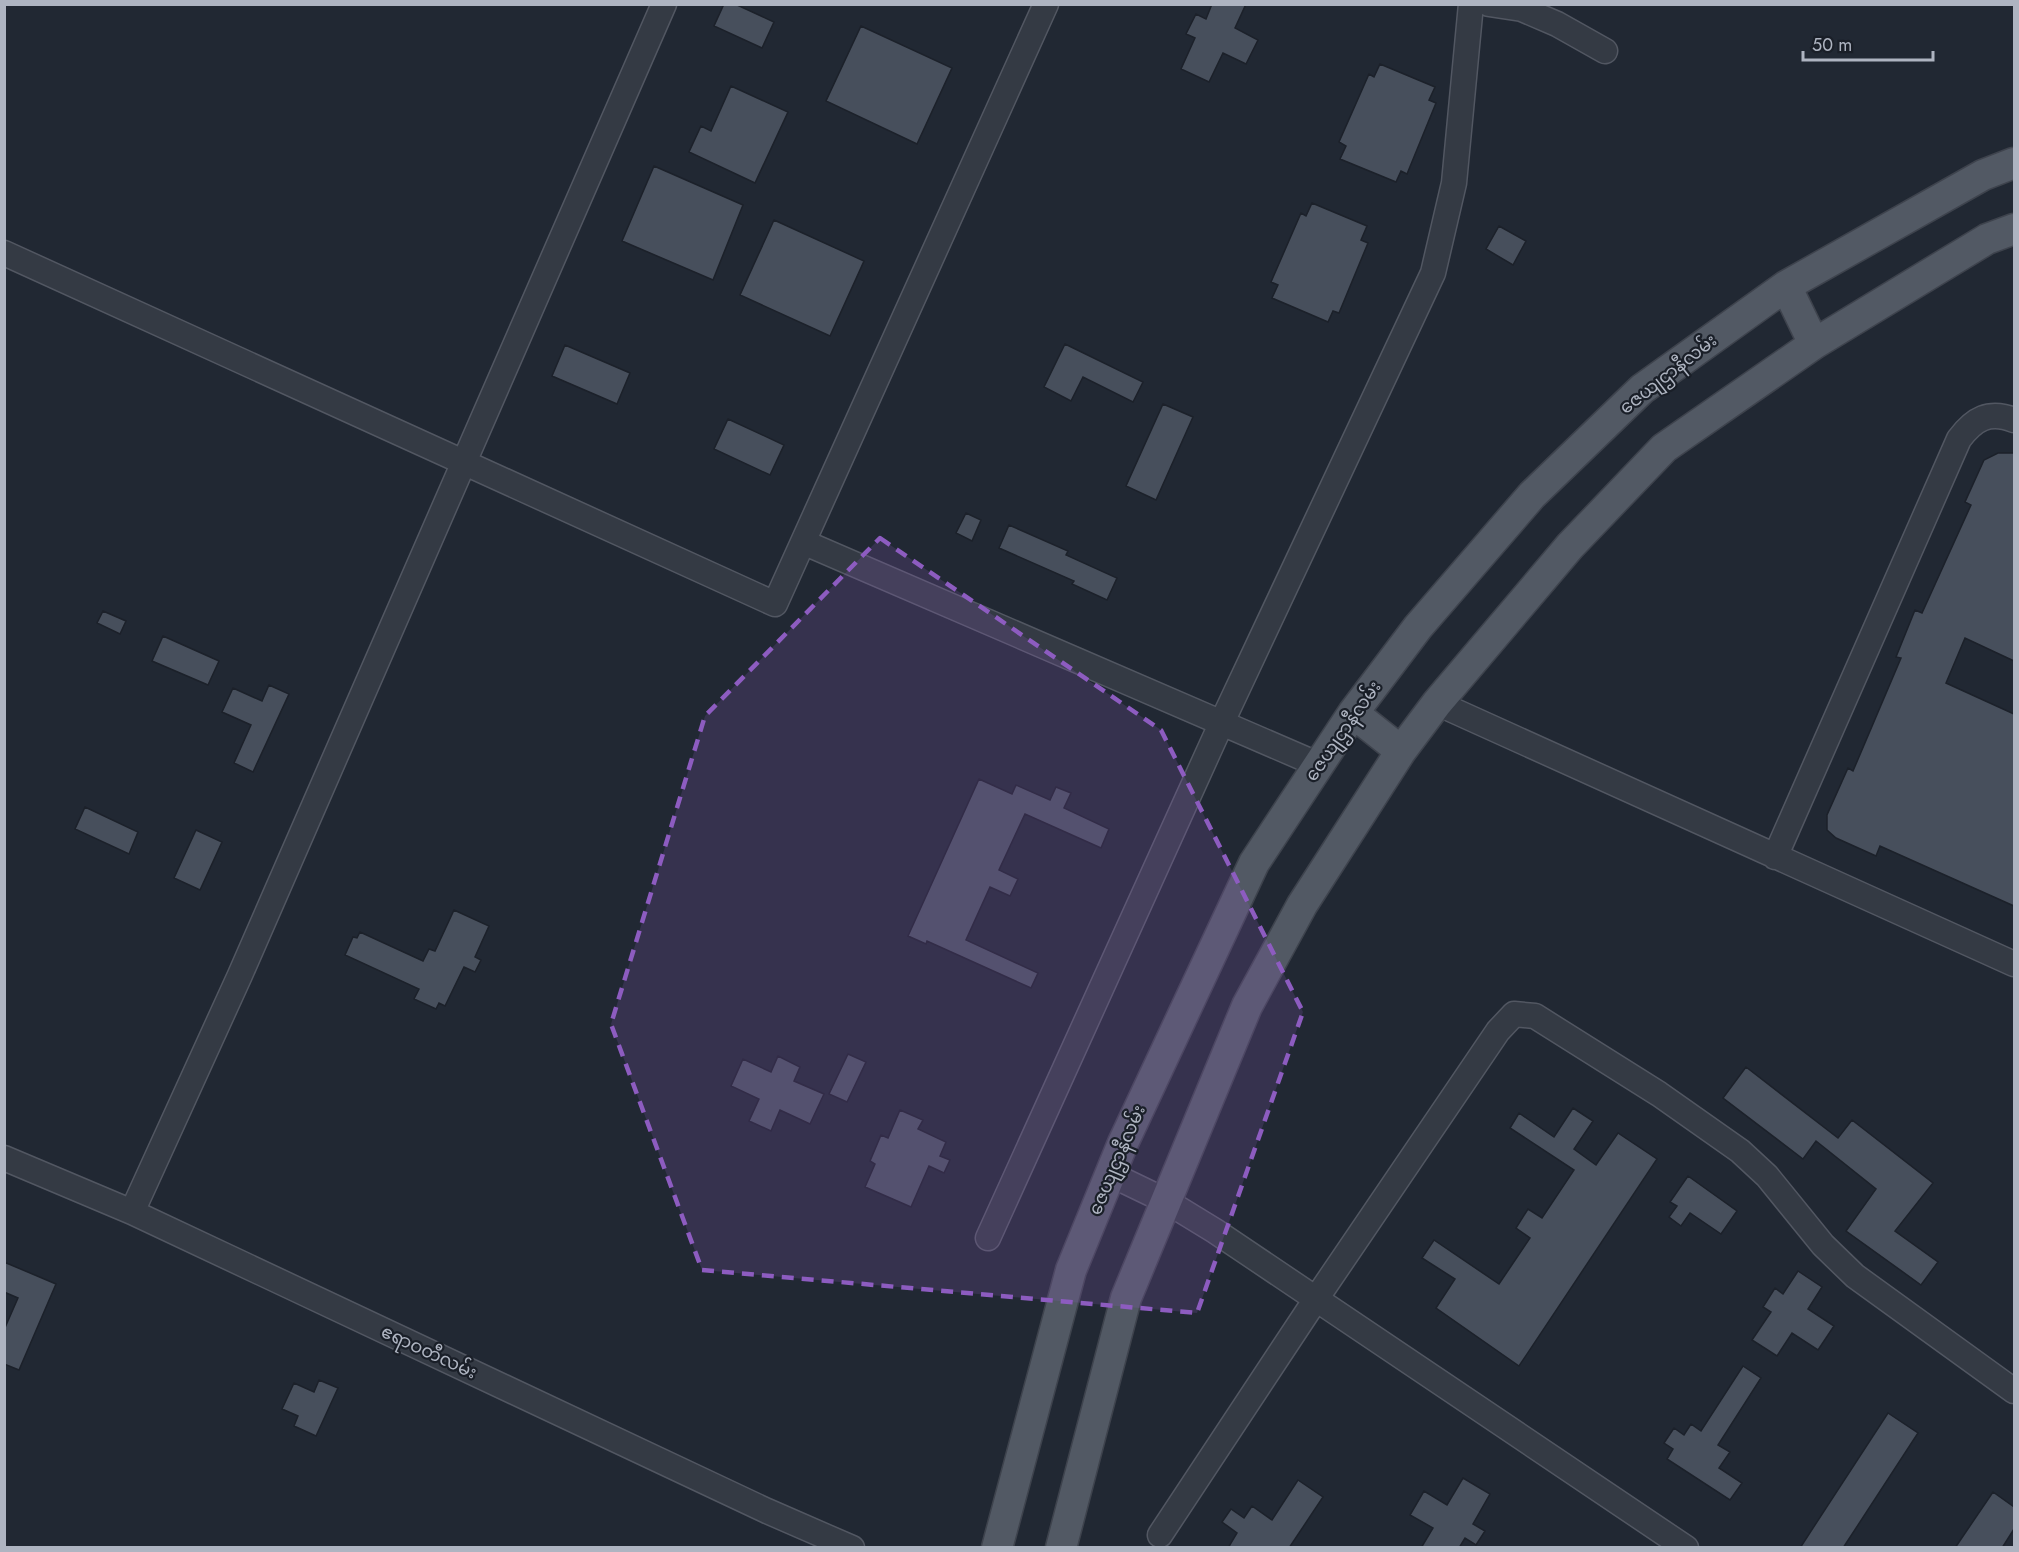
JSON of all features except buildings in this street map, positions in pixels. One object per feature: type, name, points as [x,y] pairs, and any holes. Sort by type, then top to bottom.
[{"type":"main road","name":"ဇေယျဌာနီလမ်း","points":[[997,1548],[1071,1270],[1110,1174],[1254,864],[1353,713],[1418,627],[1532,495],[1642,389],[1785,286],[1983,175],[2014,163]]},
{"type":"main road","points":[[1060,1548],[1126,1298],[1247,1006],[1302,905],[1401,751],[1437,703],[1570,546],[1664,448],[1814,344],[1987,239],[2014,229]]},
{"type":"main road","points":[[1785,286],[1814,344]]},
{"type":"main road","points":[[1353,713],[1401,751]]},
{"type":"street","points":[[132,1212],[240,975],[664,4]]},
{"type":"street","points":[[4,253],[775,604],[1046,4]]},
{"type":"street","points":[[988,1238],[1222,722],[1433,273],[1454,183],[1471,4]]},
{"type":"street","points":[[1489,4],[1522,9],[1557,24],[1605,51]]},
{"type":"street","points":[[1775,857],[1959,439],[1976,420],[1986,416],[1999,415],[2014,420]]},
{"type":"street","points":[[803,542],[1319,765]]},
{"type":"street","points":[[1437,703],[2014,964]]},
{"type":"street","points":[[1160,1535],[1316,1299],[1498,1031],[1514,1014],[1535,1016],[1659,1094],[1740,1152],[1767,1176],[1823,1245],[1854,1276],[2014,1391]]},
{"type":"street","name":"ဧရာဝတီလမ်း","points":[[4,1158],[132,1212],[767,1511],[852,1548]]},
{"type":"street","points":[[1110,1174],[1166,1202],[1316,1299],[1686,1548]]},
{"type":"highlighted area","points":[[880,538],[1161,730],[1303,1012],[1197,1313],[702,1270],[611,1024],[705,716]]}]
